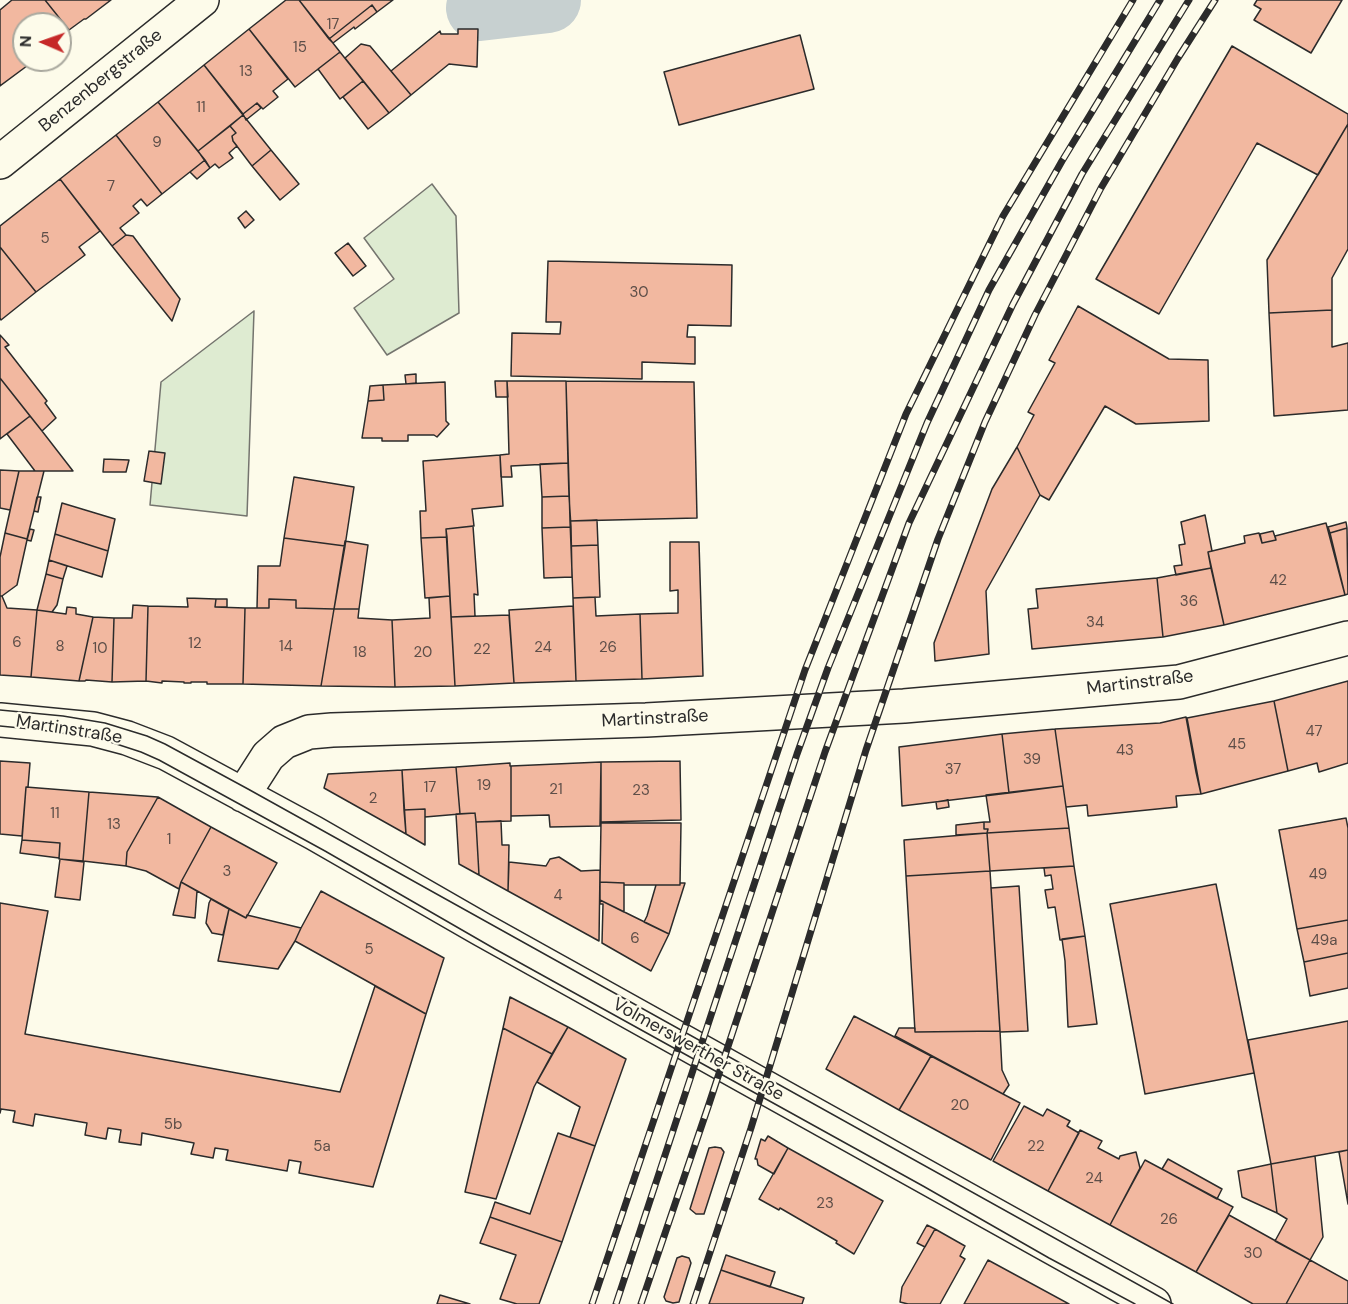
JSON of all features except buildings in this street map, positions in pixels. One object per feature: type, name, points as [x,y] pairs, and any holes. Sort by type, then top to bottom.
[{"type":"street","name":"Benzenbergstraße","points":[[0,162],[202,0]]},
{"type":"street","name":"Martinstraße","points":[[0,720],[93,729],[127,738],[166,753],[243,795],[268,756],[284,742],[309,732],[646,720],[904,706],[1179,682],[1348,638]]},
{"type":"street","name":"Volmerswerther Straße","points":[[243,795],[1154,1304]]},
{"type":"green space","points":[[432,184],[456,216],[459,313],[387,355],[354,308],[394,279],[364,238]]},
{"type":"green space","points":[[254,311],[247,516],[150,505],[161,382]]},
{"type":"waterway","points":[[479,8],[548,0]]},
{"type":"tram line","points":[[0,710],[105,723],[165,744],[1173,1304]]},
{"type":"tram line","points":[[0,726],[101,739],[159,760],[1135,1304]]},
{"type":"railway","points":[[592,1304],[805,670],[906,414],[1003,216],[1133,0]]},
{"type":"railway","points":[[616,1304],[797,754],[828,668],[927,423],[989,290],[1062,161],[1160,0]]},
{"type":"railway","points":[[641,1304],[825,752],[909,523],[1013,304],[1082,174],[1189,0]]},
{"type":"railway","points":[[693,1304],[751,1128],[866,750],[938,539],[985,422],[1035,315],[1101,188],[1215,0]]}]
